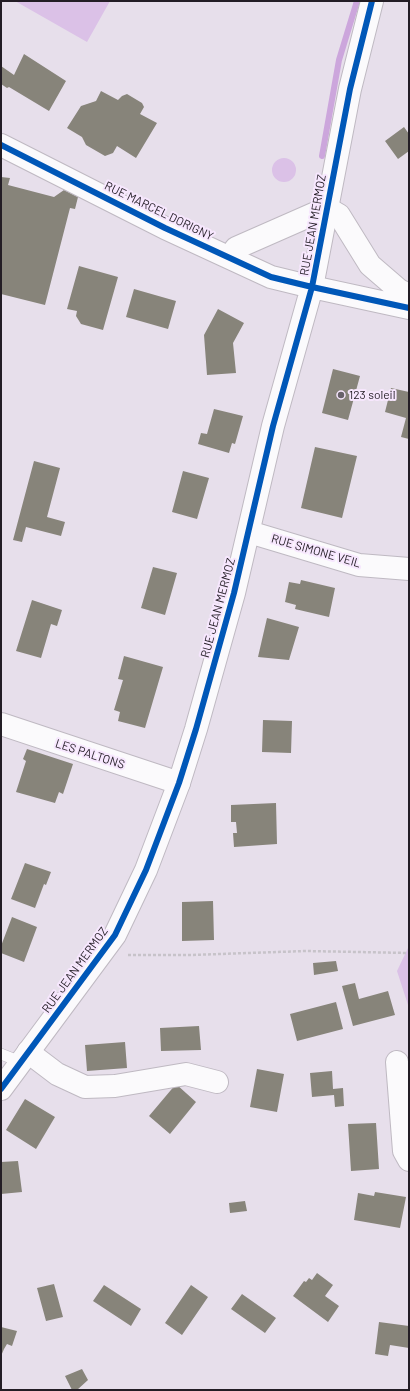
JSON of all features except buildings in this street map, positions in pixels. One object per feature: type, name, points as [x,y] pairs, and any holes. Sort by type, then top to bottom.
[{"type":"street","name":"RUE JEAN MERMOZ","points":[[1,1089],[17,1056],[115,935],[146,870],[179,783],[196,729],[234,593],[273,426],[312,287],[350,89],[372,1]]},
{"type":"street","name":"RUE MARCEL DORIGNY","points":[[1,145],[158,224],[271,277],[409,308]]},
{"type":"street","points":[[230,258],[236,248],[327,208],[339,215],[370,266],[399,290],[409,295]]},
{"type":"street","name":"RUE SIMONE VEIL","points":[[249,532],[360,565],[409,569]]},
{"type":"street","name":"LES PALTONS","points":[[1,724],[179,783]]},
{"type":"street","points":[[17,1056],[85,1087],[115,1086],[186,1074],[216,1082]]},
{"type":"street","points":[[397,1062],[404,1151],[409,1160]]},
{"type":"path","points":[[99,955],[191,955],[306,951],[409,953]]},
{"type":"shaded area","points":[[15,1],[110,1],[87,42]]},
{"type":"shaded area","points":[[284,158],[292,162],[296,170],[292,178],[284,182],[276,178],[272,170],[276,162]]},
{"type":"shaded area","points":[[409,946],[409,1008],[397,971]]},
{"type":"waterway","points":[[322,156],[339,60],[357,1]]},
{"type":"cycle path","points":[[1,1089],[115,935],[146,870],[179,783],[196,729],[234,593],[273,426],[312,287],[350,89],[372,1]]},
{"type":"cycle path","points":[[1,145],[165,228],[271,277],[409,308]]},
{"type":"place","name":"123 soleil","points":[[341,395]]}]
